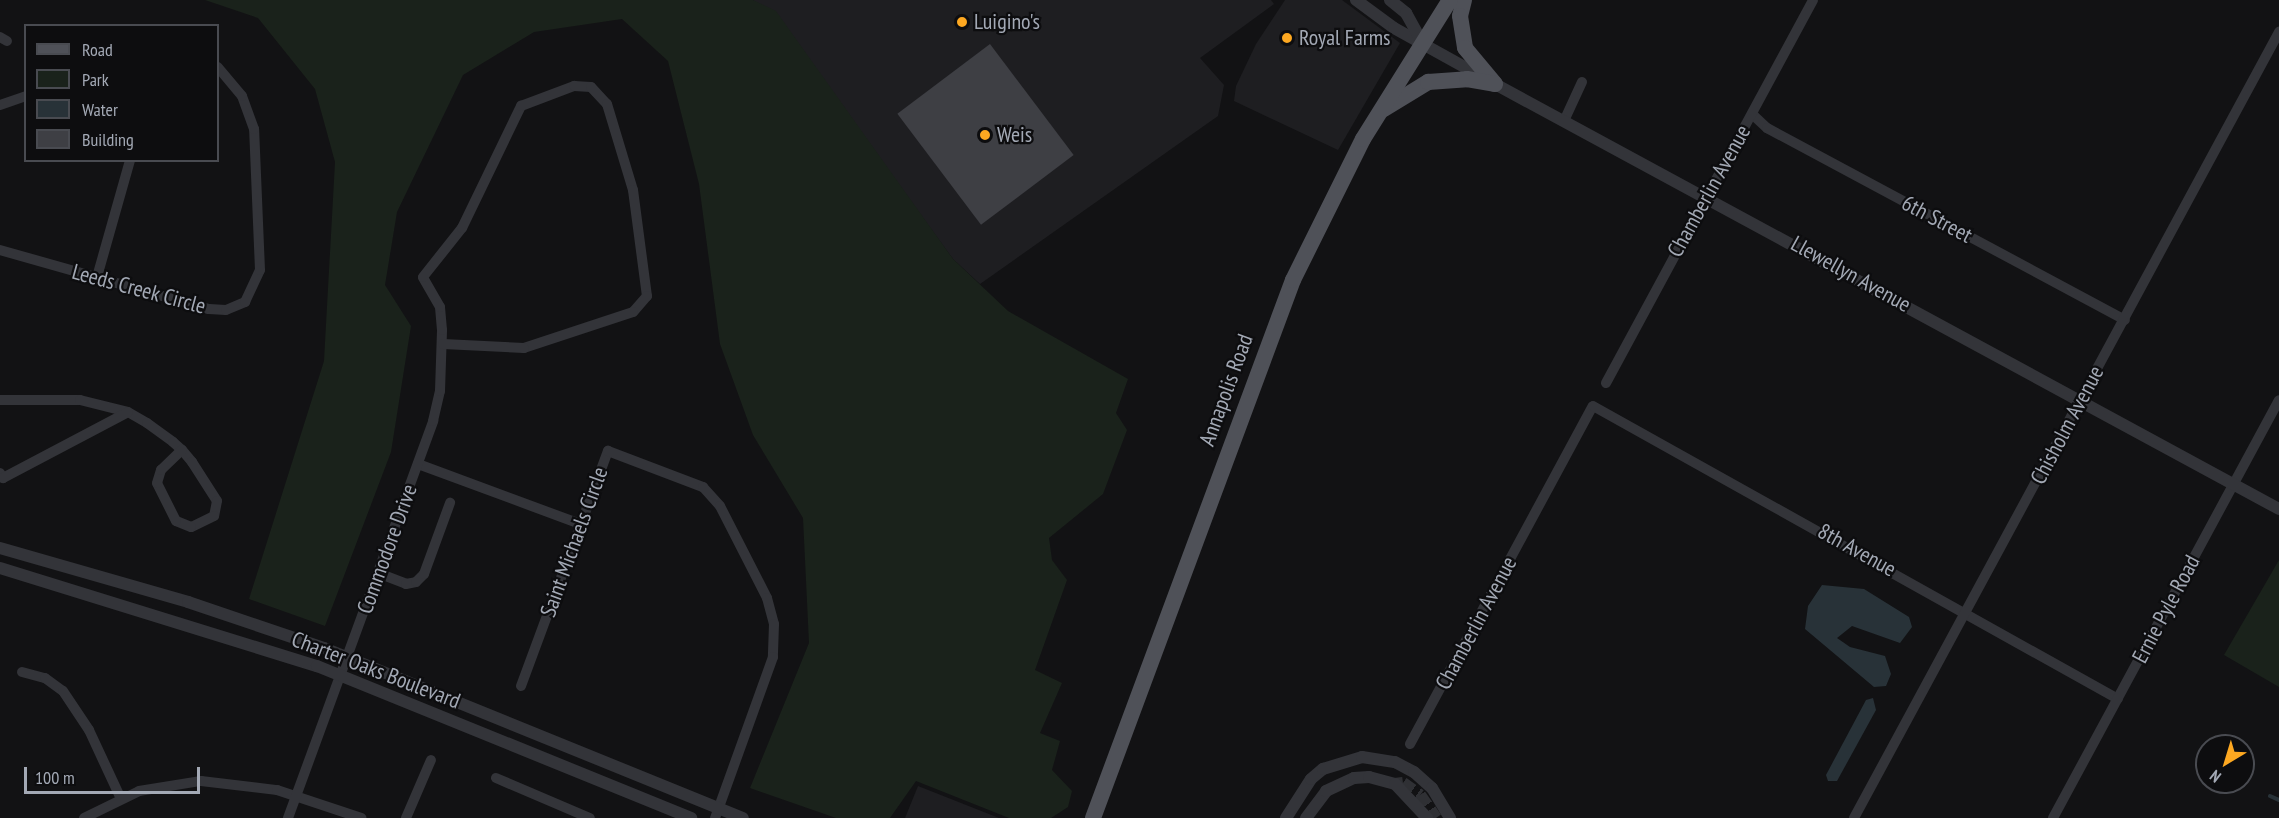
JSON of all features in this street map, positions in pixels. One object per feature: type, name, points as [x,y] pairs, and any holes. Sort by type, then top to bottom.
[{"type":"main road","name":"Annapolis Road","points":[[1093,818],[1285,298],[1338,185],[1422,42],[1450,0]]},
{"type":"main road","points":[[1464,0],[1460,15],[1465,48],[1495,84]]},
{"type":"main road","points":[[1381,111],[1428,82],[1467,79],[1495,84]]},
{"type":"street","name":"Llewellyn Avenue","points":[[1356,0],[1422,42],[1495,84],[1707,195],[2279,509]]},
{"type":"street","points":[[1390,0],[1406,13],[1422,42]]},
{"type":"street","name":"Chamberlin Avenue","points":[[1606,383],[1813,0]]},
{"type":"street","name":"Chisholm Avenue","points":[[1854,818],[2279,32]]},
{"type":"street","name":"Leeds Creek Circle","points":[[0,250],[218,310],[236,307],[252,295],[260,270],[254,129],[242,96],[219,68]]},
{"type":"street","points":[[1564,121],[1582,82]]},
{"type":"street","name":"Commodore Drive","points":[[288,818],[418,464],[440,391],[442,344],[440,307],[423,277],[462,228],[521,106],[574,86],[600,93],[633,190],[647,296],[633,312],[524,348],[442,344]]},
{"type":"street","points":[[0,105],[24,97]]},
{"type":"street","name":"6th Street","points":[[1752,114],[1767,128],[2125,320]]},
{"type":"street","points":[[97,277],[129,162]]},
{"type":"street","points":[[0,400],[80,400],[128,412],[182,450],[209,486],[218,509],[191,527],[176,520],[157,483],[161,470],[182,450]]},
{"type":"street","name":"Ernie Pyle Road","points":[[2053,818],[2279,400]]},
{"type":"street","name":"Chamberlin Avenue","points":[[1410,744],[1593,406]]},
{"type":"street","name":"8th Avenue","points":[[1593,406],[1967,612],[2118,699]]},
{"type":"street","points":[[0,473],[3,478],[128,412]]},
{"type":"street","name":"Saint Michaels Circle","points":[[521,686],[608,451],[703,487],[720,506],[767,598],[774,624],[773,657],[717,813]]},
{"type":"street","points":[[418,464],[580,524]]},
{"type":"street","points":[[378,573],[406,584],[416,582],[424,574],[450,503]]},
{"type":"street","name":"Charter Oaks Boulevard","points":[[0,548],[188,603],[347,657],[717,813],[743,818]]},
{"type":"street","name":"Charter Oaks Boulevard","points":[[0,568],[183,621],[341,675],[691,818]]},
{"type":"street","points":[[22,672],[45,678],[63,691],[89,730],[120,799]]},
{"type":"street","points":[[1286,818],[1311,778],[1323,770],[1362,757],[1395,762],[1414,772],[1432,788],[1450,818]]},
{"type":"street","points":[[406,818],[430,760]]},
{"type":"street","points":[[1306,818],[1315,802],[1338,784],[1369,777],[1395,783],[1427,818]]},
{"type":"street","points":[[496,778],[590,818]]},
{"type":"street","points":[[84,818],[120,799],[170,784],[201,781],[296,796],[361,818]]},
{"type":"street","points":[[1395,783],[1416,818]]},
{"type":"shaded area","points":[[753,0],[1271,0],[1274,4],[1200,58],[1224,85],[1218,116],[980,284],[953,259],[869,144]]},
{"type":"shaded area","points":[[1285,0],[1342,0],[1400,43],[1338,150],[1234,101],[1236,86],[1256,44]]},
{"type":"shaded area","points":[[918,786],[999,818],[905,818]]},
{"type":"green space","points":[[205,0],[753,0],[776,11],[953,259],[1008,311],[1128,379],[1116,413],[1127,430],[1103,494],[1049,538],[1052,560],[1067,580],[1035,670],[1062,683],[1040,733],[1060,741],[1052,770],[1072,791],[1068,807],[1051,818],[1009,818],[916,781],[890,818],[836,818],[750,788],[809,643],[803,518],[753,435],[720,344],[699,184],[668,61],[622,19],[534,32],[463,75],[397,212],[385,285],[411,326],[391,452],[325,626],[249,599],[324,361],[335,162],[315,89],[258,18]]},
{"type":"green space","points":[[2279,560],[2279,687],[2224,655]]},
{"type":"water","points":[[1822,585],[1864,589],[1909,617],[1912,627],[1900,643],[1852,626],[1837,638],[1850,647],[1885,656],[1891,674],[1886,686],[1874,687],[1805,629],[1808,606]]},
{"type":"water","points":[[1873,698],[1876,710],[1837,781],[1828,781],[1826,775],[1866,700]]},
{"type":"building","name":"Weis","points":[[990,44],[1074,155],[981,225],[897,114]]},
{"type":"waterway","points":[[2270,796],[2279,800]]},
{"type":"tunnel","points":[[1395,784],[1403,783],[1420,795],[1436,818]]},
{"type":"place","name":"Luigino's","points":[[962,22]]},
{"type":"place","name":"Royal Farms","points":[[1287,38]]},
{"type":"place","name":"Weis","points":[[985,135]]}]
